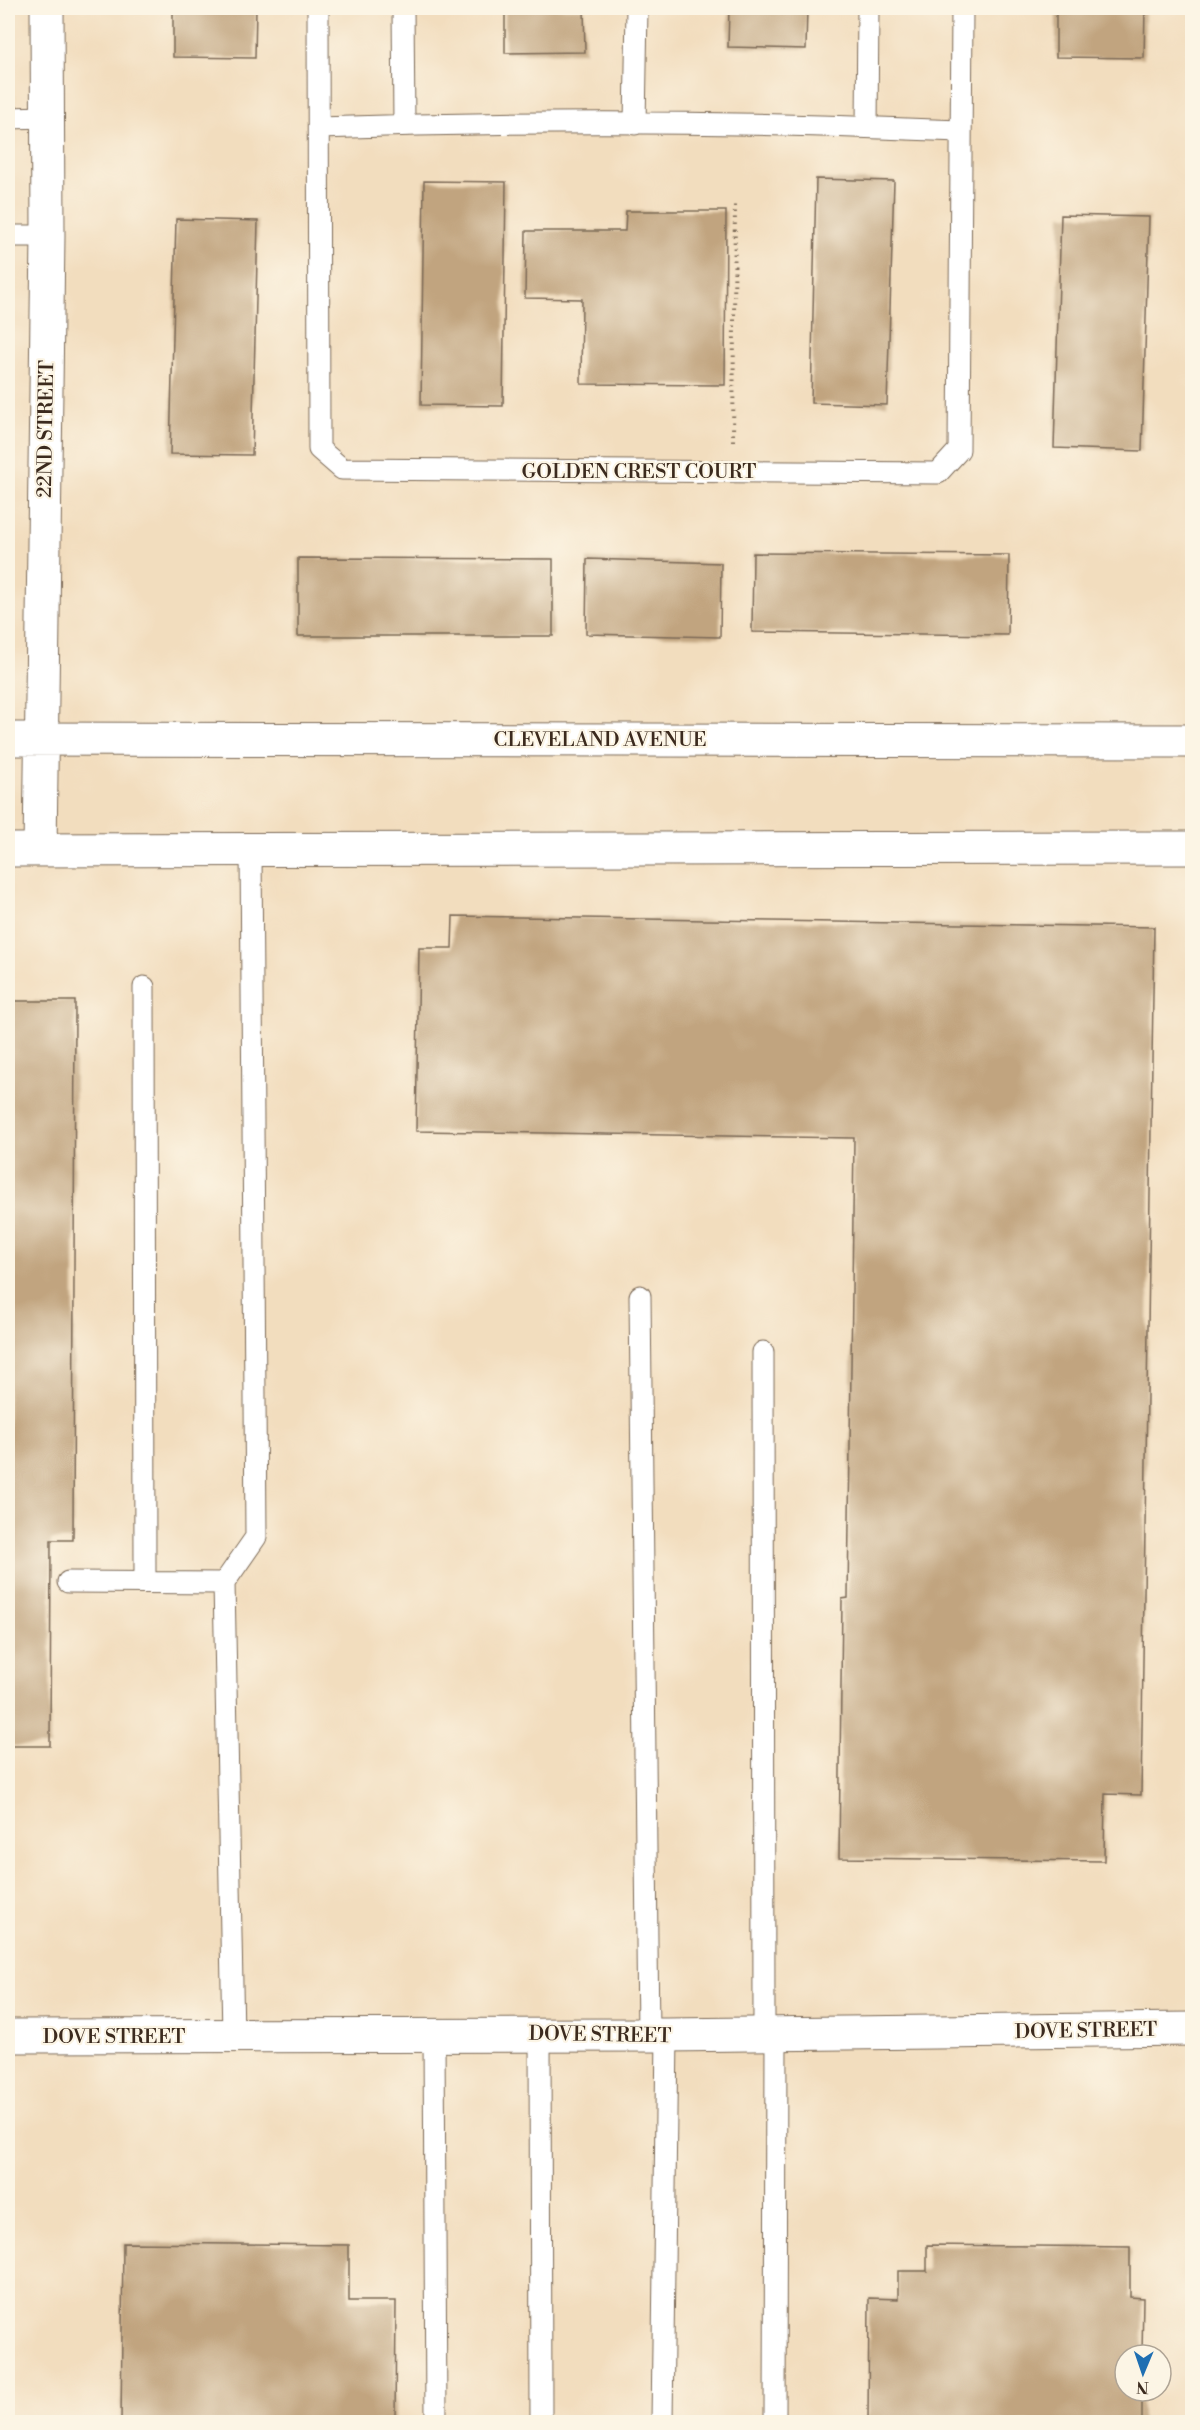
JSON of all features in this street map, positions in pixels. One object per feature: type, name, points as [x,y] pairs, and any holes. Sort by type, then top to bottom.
[{"type":"street","name":"22ND STREET","points":[[40,850],[48,236],[47,8]]},
{"type":"street","name":"CLEVELAND AVENUE","points":[[8,739],[1192,741]]},
{"type":"street","points":[[8,850],[1192,848]]},
{"type":"street","name":"DOVE STREET","points":[[8,2036],[540,2033],[658,2035],[1192,2029]]},
{"type":"lane","name":"GOLDEN CREST COURT","points":[[318,8],[319,450],[342,469],[926,473],[938,473],[959,450],[962,8]]},
{"type":"lane","points":[[403,8],[404,124]]},
{"type":"lane","points":[[635,124],[638,8]]},
{"type":"lane","points":[[867,127],[868,8]]},
{"type":"lane","points":[[8,118],[47,117]]},
{"type":"lane","points":[[319,128],[404,124],[635,124],[867,127],[960,131]]},
{"type":"lane","points":[[8,236],[48,236]]},
{"type":"lane","points":[[233,2035],[224,1583],[256,1537],[251,851]]},
{"type":"lane","points":[[144,987],[145,1582]]},
{"type":"lane","points":[[640,1296],[658,2035],[662,2422]]},
{"type":"lane","points":[[763,1352],[775,2422]]},
{"type":"lane","points":[[68,1582],[224,1583]]},
{"type":"lane","points":[[540,2033],[541,2422]]},
{"type":"lane","points":[[434,2034],[436,2422]]},
{"type":"path","points":[[733,442],[735,202]]},
{"type":"building","points":[[173,8],[256,8],[255,58],[173,57]]},
{"type":"building","points":[[505,8],[584,8],[585,52],[505,53]]},
{"type":"building","points":[[729,8],[807,8],[806,49],[728,47]]},
{"type":"building","points":[[1056,8],[1145,8],[1144,58],[1056,57]]},
{"type":"building","points":[[816,179],[894,181],[887,405],[811,403]]},
{"type":"building","points":[[424,181],[506,182],[503,406],[421,405]]},
{"type":"building","points":[[626,211],[726,211],[725,385],[581,384],[582,299],[525,298],[526,231],[625,231]]},
{"type":"building","points":[[1061,215],[1149,217],[1142,451],[1054,448]]},
{"type":"building","points":[[176,219],[258,221],[252,455],[170,454]]},
{"type":"building","points":[[753,553],[1009,555],[1008,635],[752,632]]},
{"type":"building","points":[[298,558],[553,559],[553,636],[298,636]]},
{"type":"building","points":[[587,559],[721,563],[720,637],[586,634]]},
{"type":"building","points":[[453,916],[1154,927],[1141,1795],[1105,1794],[1104,1861],[839,1858],[842,1599],[848,1598],[854,1138],[416,1131],[419,948],[452,948]]},
{"type":"building","points":[[8,1001],[75,1001],[73,1540],[51,1540],[50,1746],[8,1746]]},
{"type":"building","points":[[123,2243],[349,2245],[349,2301],[396,2301],[395,2422],[121,2422]]},
{"type":"building","points":[[927,2245],[1130,2247],[1130,2297],[1143,2298],[1142,2343],[1113,2343],[1113,2403],[1142,2403],[1142,2422],[868,2422],[869,2298],[898,2299],[898,2271],[927,2271]]}]
